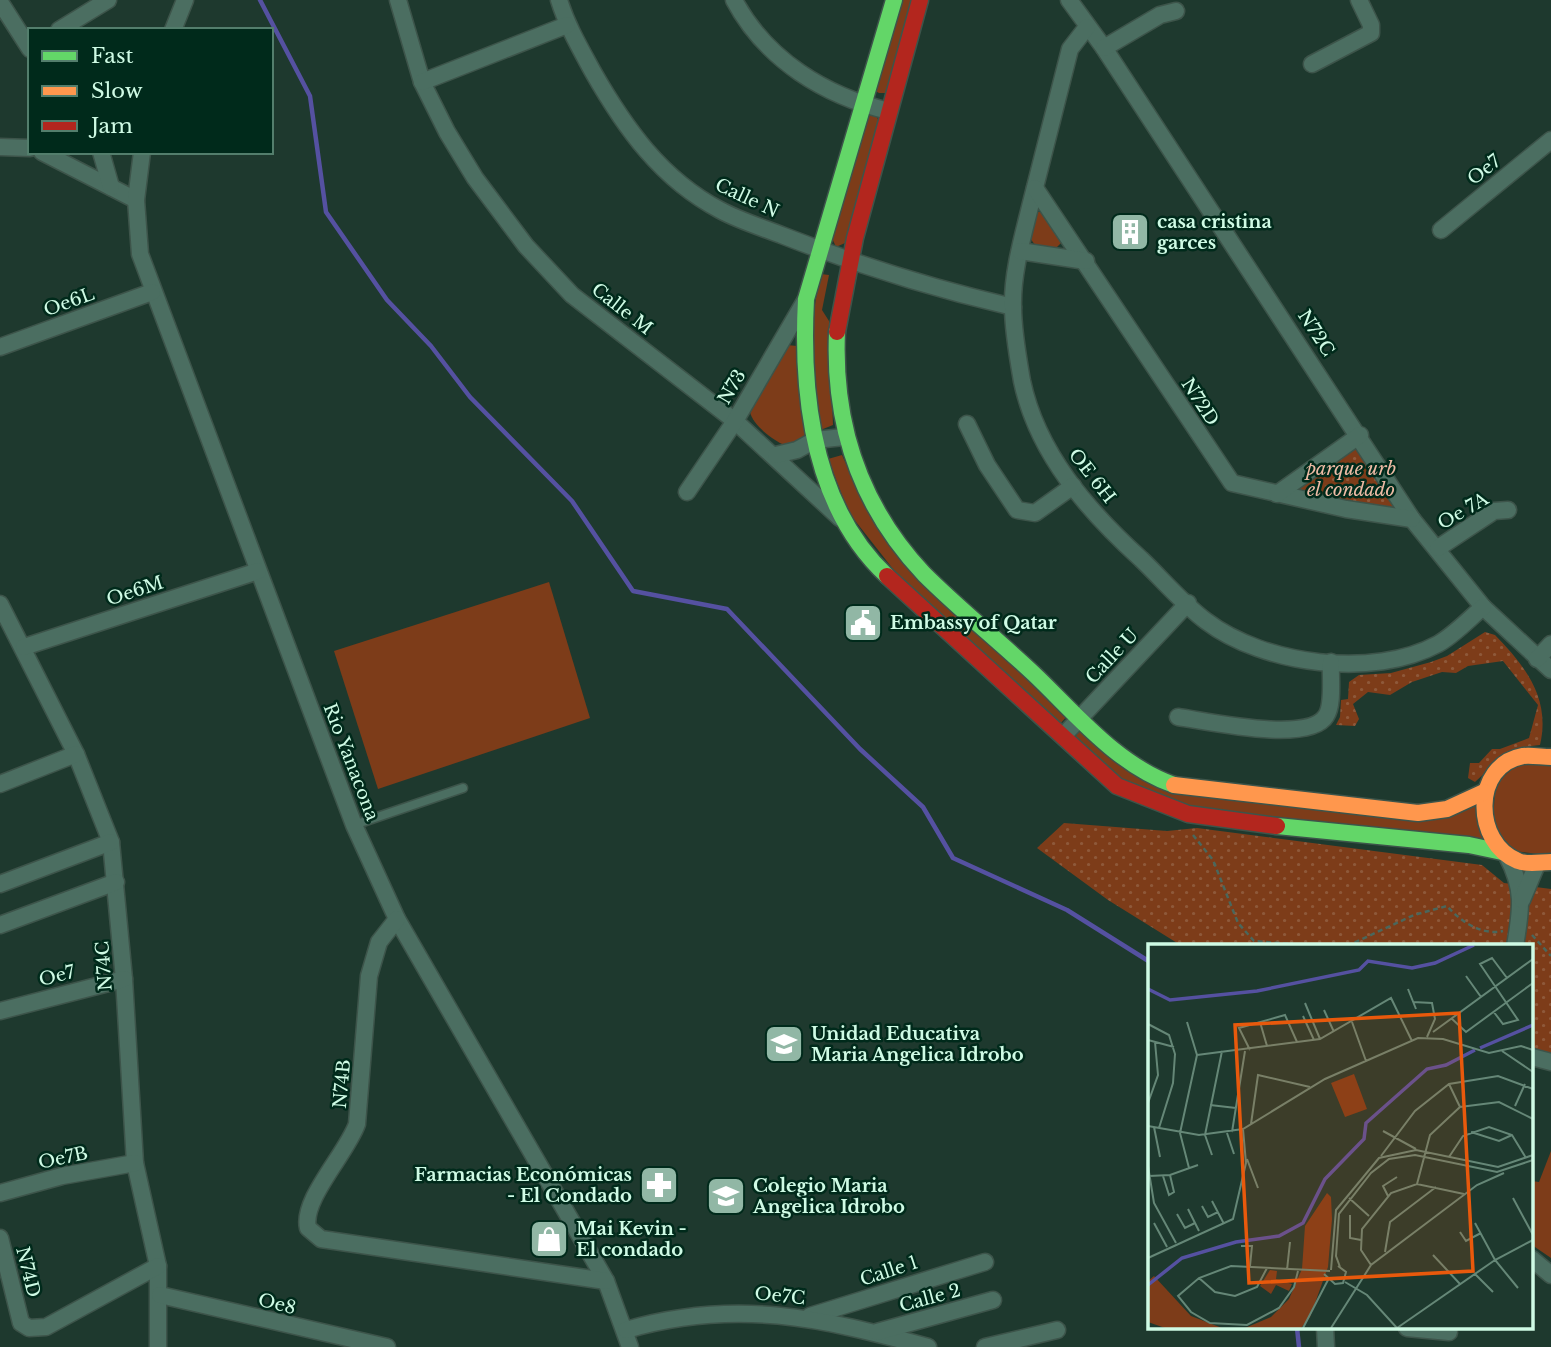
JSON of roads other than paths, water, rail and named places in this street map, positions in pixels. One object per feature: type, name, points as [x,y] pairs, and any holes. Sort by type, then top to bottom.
[{"type":"street","points":[[62,28],[108,0]]},
{"type":"street","points":[[174,28],[186,0]]},
{"type":"street","name":"Calle M","points":[[398,0],[422,82],[475,178],[526,246],[572,295],[735,421],[776,456],[846,524]]},
{"type":"street","name":"Calle N","points":[[559,0],[567,24],[620,119],[638,144],[666,171],[721,211],[848,260],[1013,307]]},
{"type":"street","points":[[734,0],[742,15],[770,47],[802,76],[862,105],[889,111]]},
{"type":"street","points":[[894,0],[806,299],[804,376],[815,440],[828,483],[846,524],[877,566],[1117,786],[1172,812],[1213,820],[1469,845],[1546,864],[1521,902]]},
{"type":"street","points":[[920,0],[848,260],[837,307],[834,348],[836,395],[844,437],[875,507],[898,543],[930,577],[1119,753],[1144,771],[1169,784],[1203,791],[1418,813],[1447,809],[1484,792]]},
{"type":"street","name":"N72C","points":[[1069,0],[1104,48],[1360,435],[1412,519],[1483,607],[1551,670]]},
{"type":"street","points":[[1312,64],[1371,33],[1371,25],[1359,0]]},
{"type":"street","points":[[3,11],[28,47]]},
{"type":"street","points":[[1104,48],[1160,15],[1176,11]]},
{"type":"street","points":[[422,82],[567,24]]},
{"type":"street","name":"OE 6H","points":[[1087,27],[1070,49],[1020,251],[1013,307],[1023,382],[1040,433],[1073,486],[1119,539],[1204,620],[1229,636],[1308,661],[1368,665],[1413,654],[1440,643],[1483,607]]},
{"type":"street","name":"Oe7","points":[[1441,230],[1551,140]]},
{"type":"street","points":[[0,147],[28,148]]},
{"type":"street","points":[[46,154],[136,200]]},
{"type":"street","name":"Rio Yanacona","points":[[142,154],[136,200],[140,254],[152,292],[354,825],[397,919],[606,1282],[626,1330],[630,1347]]},
{"type":"street","points":[[100,156],[111,187]]},
{"type":"street","name":"N72D","points":[[1035,188],[1232,483],[1412,519]]},
{"type":"street","points":[[1020,251],[1086,261]]},
{"type":"street","name":"Oe6L","points":[[0,347],[152,292]]},
{"type":"street","name":"N73","points":[[687,492],[735,421],[806,299]]},
{"type":"street","points":[[967,424],[987,465],[1017,510],[1035,513],[1073,486]]},
{"type":"street","points":[[1277,494],[1360,435]]},
{"type":"street","points":[[776,456],[797,450],[815,440],[844,437]]},
{"type":"street","name":"Oe 7A","points":[[1438,548],[1494,511],[1508,510]]},
{"type":"street","name":"Oe6M","points":[[24,647],[258,571]]},
{"type":"street","name":"Calle U","points":[[1064,735],[1188,603]]},
{"type":"street","name":"N74C","points":[[0,604],[76,754],[111,842],[124,979],[135,1163],[158,1266],[158,1347]]},
{"type":"street","points":[[1537,659],[1551,644]]},
{"type":"street","points":[[1178,717],[1268,729],[1295,730],[1316,725],[1329,712],[1331,662]]},
{"type":"street","points":[[0,784],[76,754]]},
{"type":"street","points":[[1516,939],[1521,902],[1518,877],[1484,828],[1481,810],[1484,792],[1491,778],[1503,766],[1532,755],[1550,755]]},
{"type":"street","points":[[0,884],[111,842]]},
{"type":"street","points":[[0,925],[116,882]]},
{"type":"street","name":"N74B","points":[[397,919],[379,942],[369,976],[357,1124],[351,1140],[307,1211],[308,1228],[321,1239],[606,1282]]},
{"type":"street","name":"Oe7","points":[[0,1010],[124,979]]},
{"type":"street","points":[[1534,1058],[1551,1062]]},
{"type":"street","name":"Oe7B","points":[[0,1193],[62,1176],[135,1163]]},
{"type":"street","name":"N74D","points":[[0,1238],[19,1315],[24,1326],[38,1330],[158,1266]]},
{"type":"street","points":[[1534,1261],[1551,1275]]},
{"type":"street","name":"Calle 1","points":[[806,1318],[985,1262]]},
{"type":"street","name":"Oe8","points":[[160,1295],[335,1342],[387,1347]]},
{"type":"street","name":"Calle 2","points":[[876,1333],[993,1300]]},
{"type":"street","name":"Oe7C","points":[[626,1330],[650,1323],[745,1311],[806,1318],[928,1347]]},
{"type":"street","points":[[985,1347],[1057,1330]]},
{"type":"street","points":[[1418,1330],[1449,1336]]},
{"type":"lane","points":[[354,825],[463,788]]},
{"type":"lane","points":[[620,1347],[630,1347]]},
{"type":"waterway","points":[[260,0],[310,96],[326,212],[387,300],[431,346],[470,397],[572,501],[633,591],[727,609],[860,749],[923,807],[953,858],[1067,910],[1148,961]]},
{"type":"waterway","points":[[1297,1330],[1299,1347]]},
{"type":"place","name":"casa cristina garces","points":[[1130,232]]},
{"type":"place","name":"Embassy of Qatar","points":[[863,623]]},
{"type":"place","name":"Unidad Educativa Maria Angelica Idrobo","points":[[784,1044]]},
{"type":"place","name":"Farmacias Económicas - El Condado","points":[[659,1185]]},
{"type":"place","name":"Colegio Maria Angelica Idrobo","points":[[726,1196]]},
{"type":"place","name":"Mai Kevin - El condado","points":[[549,1239]]},
{"type":"park label","name":"parque urb el condado","points":[[1351,479]]}]
